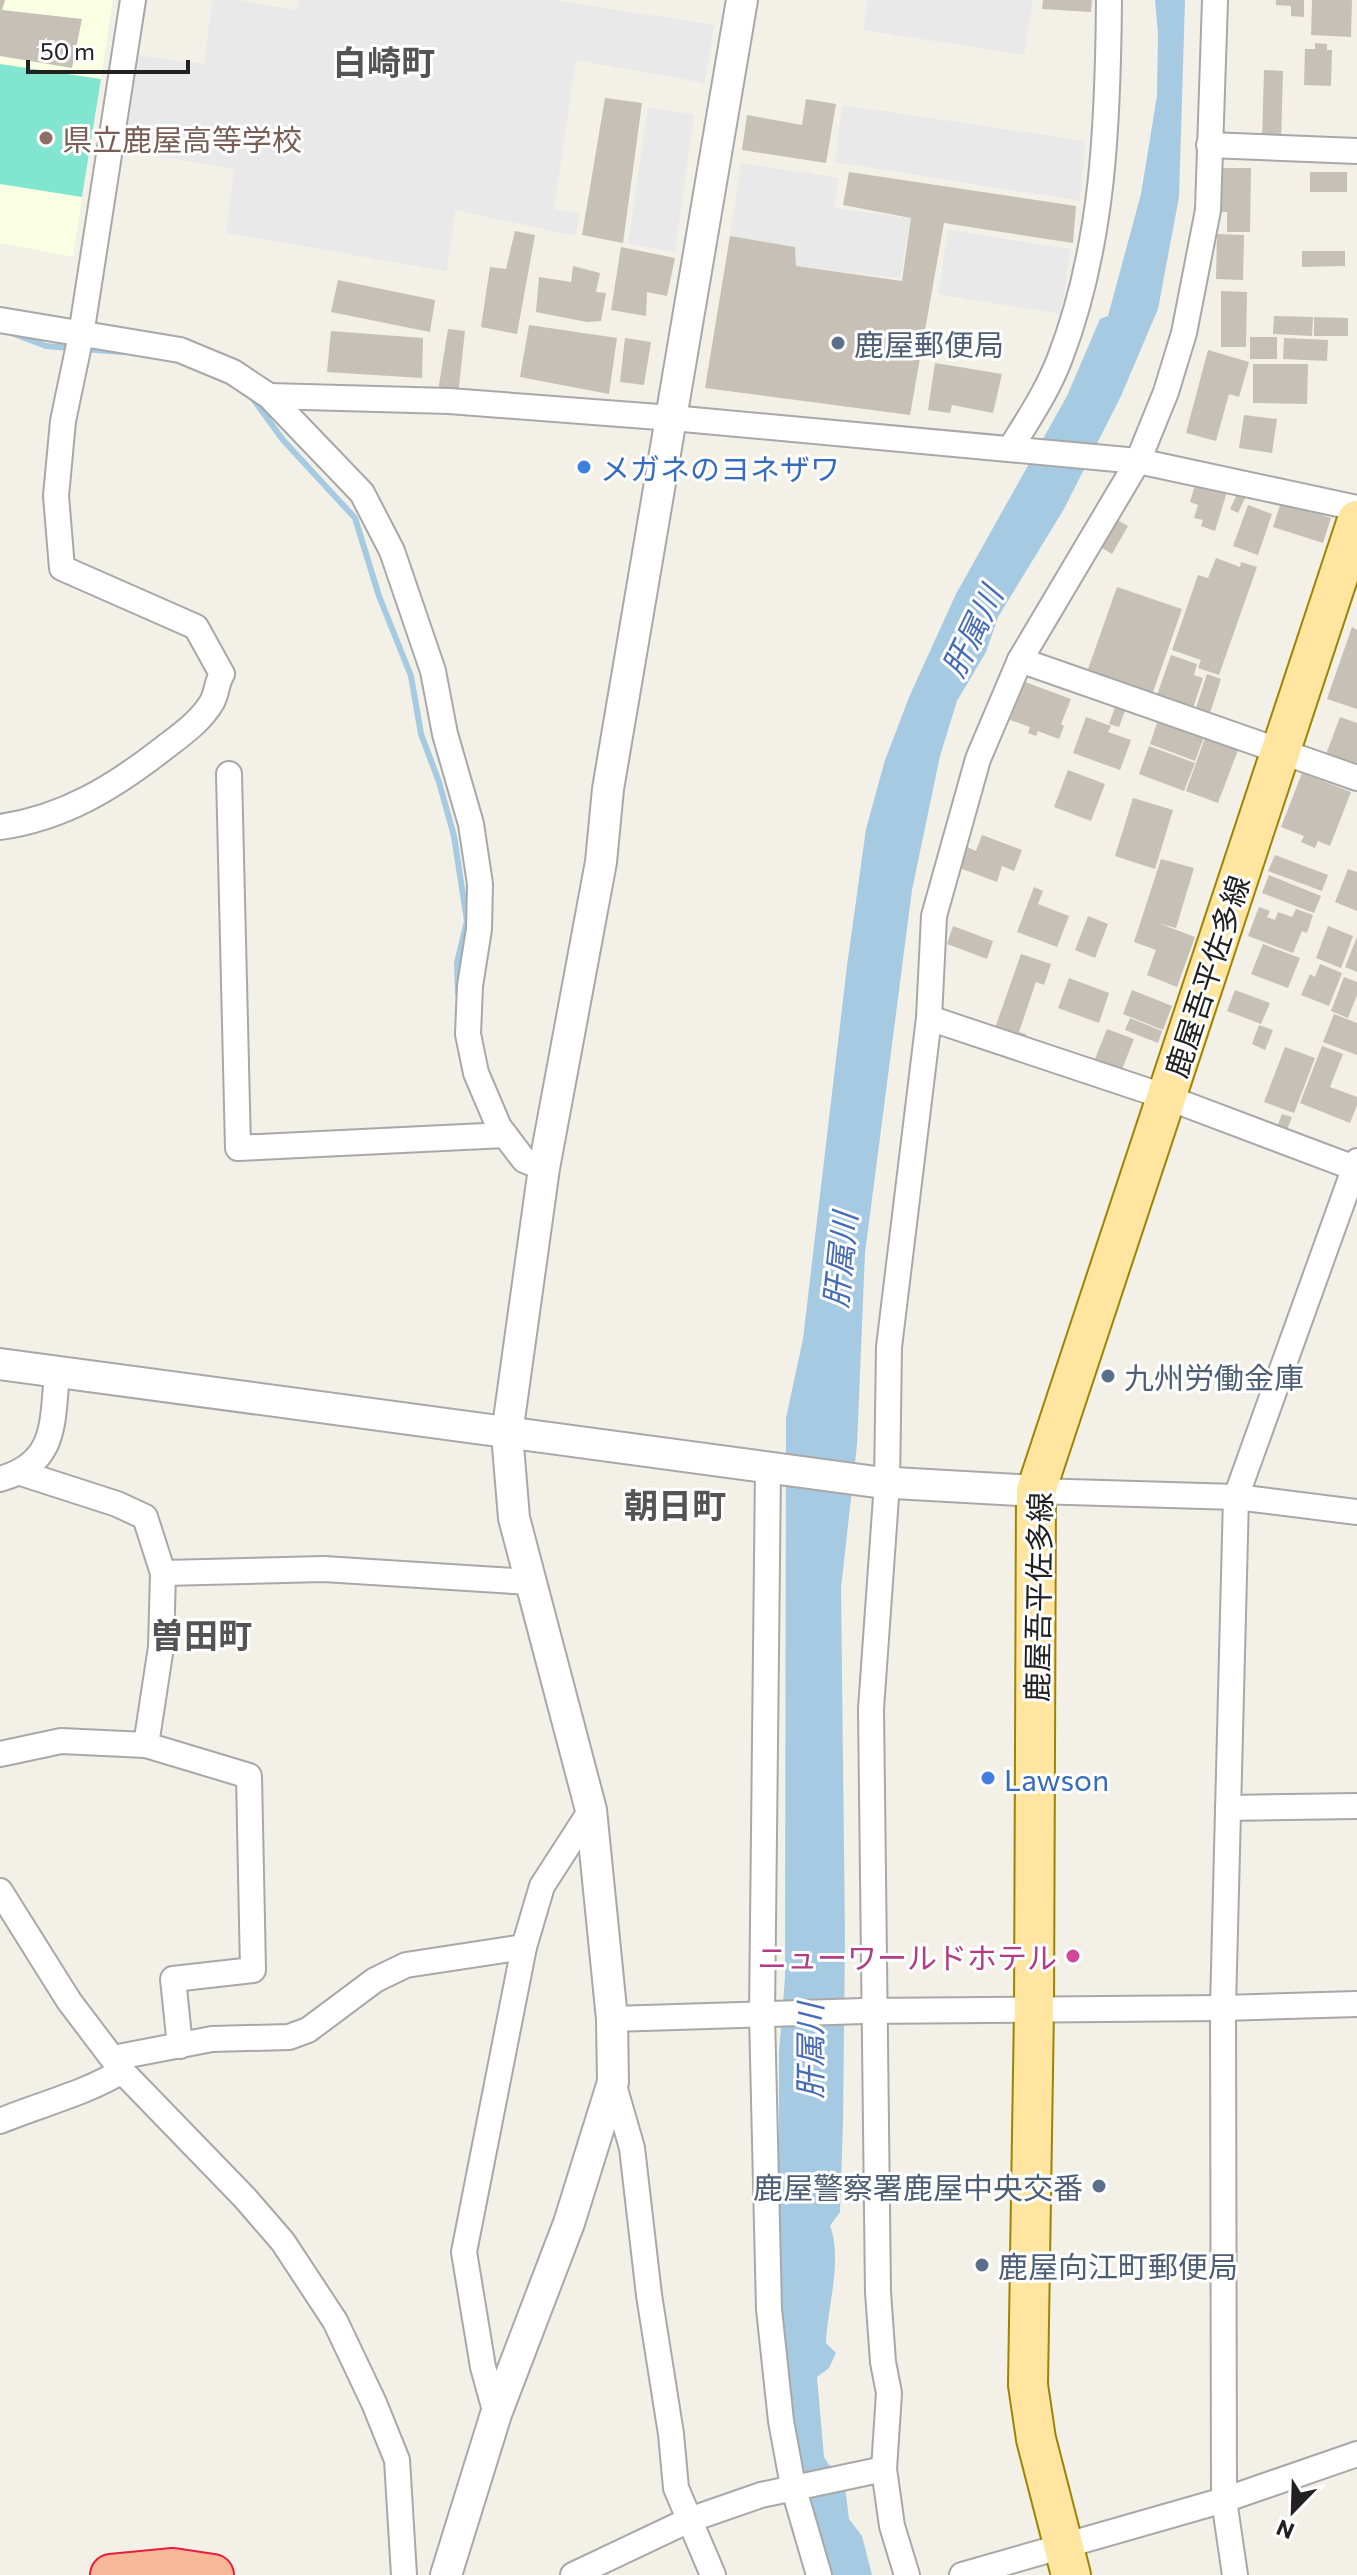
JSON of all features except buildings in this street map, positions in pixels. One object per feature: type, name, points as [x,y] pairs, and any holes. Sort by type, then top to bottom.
[{"type":"highway","points":[[111,2575],[173,2569],[213,2575]]},
{"type":"main road","name":"鹿屋吾平佐多線","points":[[1066,2561],[1036,2439],[1028,2385],[1034,2009],[1036,1491],[1357,520]]},
{"type":"street","points":[[0,827],[25,823],[77,806],[123,780],[191,728],[213,700],[222,674],[196,627],[62,568],[56,496],[63,421],[81,335],[133,0]]},
{"type":"street","points":[[713,2575],[676,2488],[632,2148],[613,2082],[612,2019],[591,1810],[514,1518],[507,1434],[544,1168],[601,862],[608,789],[742,0]]},
{"type":"street","points":[[1018,450],[1059,361],[1084,281],[1105,146],[1109,0]]},
{"type":"street","points":[[907,2575],[892,2526],[884,2469],[889,2393],[883,2362],[878,2292],[868,2011],[871,1709],[889,1347],[929,1018],[934,916],[949,853],[978,759],[1020,660],[1132,461],[1166,392],[1184,333],[1208,210],[1215,0]]},
{"type":"street","points":[[1209,145],[1357,151]]},
{"type":"street","points":[[0,320],[180,350],[233,372],[269,396],[362,493],[392,551],[433,671],[445,734],[471,824],[480,884],[479,929],[470,986],[468,1034],[476,1073],[499,1127],[524,1160],[544,1168]]},
{"type":"street","points":[[269,396],[449,401],[672,418],[1132,461],[1357,508]]},
{"type":"street","points":[[1020,660],[1357,778]]},
{"type":"street","points":[[229,774],[238,1148],[505,1135]]},
{"type":"street","points":[[929,1018],[1166,1097],[1356,1166],[1236,1497],[1223,2008],[1224,2500],[1235,2575]]},
{"type":"street","points":[[0,1364],[882,1483],[1236,1497],[1357,1512]]},
{"type":"street","points":[[10,1476],[35,1461],[51,1437],[57,1374]]},
{"type":"street","points":[[776,1470],[768,2014],[769,2309],[781,2421],[819,2575]]},
{"type":"street","points":[[10,1476],[117,1504],[145,1517],[163,1573],[161,1647],[146,1745]]},
{"type":"street","points":[[163,1573],[324,1569],[530,1582]]},
{"type":"street","points":[[0,1754],[61,1741],[146,1745],[249,1776],[253,1970],[173,1979],[180,2046]]},
{"type":"street","points":[[1228,1808],[1357,1806]]},
{"type":"street","points":[[496,2414],[483,2367],[464,2252],[524,1947],[542,1886],[591,1810]]},
{"type":"street","points":[[0,1891],[69,2001],[118,2065],[283,2242],[335,2321],[397,2460],[404,2575]]},
{"type":"street","points":[[0,2121],[99,2085],[118,2065],[180,2046],[212,2039],[289,2037],[308,2030],[375,1980],[406,1965],[524,1947]]},
{"type":"street","points":[[612,2019],[868,2011],[1357,2004]]},
{"type":"street","points":[[446,2575],[496,2414],[569,2223],[613,2082]]},
{"type":"street","points":[[962,2575],[1066,2561],[1224,2500],[1357,2454]]},
{"type":"street","points":[[573,2575],[689,2520],[799,2486],[884,2469]]},
{"type":"shaded area","name":"県立鹿屋高等学校","points":[[0,0],[113,0],[73,257],[0,243]]},
{"type":"shaded area","points":[[212,0],[240,0],[297,11],[299,0],[554,0],[714,25],[705,83],[576,60],[554,209],[579,214],[576,236],[455,210],[447,271],[226,233],[234,169],[119,149],[134,55],[204,64]]},
{"type":"shaded area","points":[[867,0],[1033,0],[1024,55],[864,30]]},
{"type":"shaded area","points":[[0,64],[101,79],[82,197],[0,184]]},
{"type":"shaded area","points":[[842,105],[1086,141],[1080,201],[835,162]]},
{"type":"shaded area","points":[[648,108],[694,114],[675,252],[628,244]]},
{"type":"shaded area","points":[[741,163],[839,178],[834,208],[911,218],[900,278],[796,266],[795,247],[730,236]]},
{"type":"shaded area","points":[[948,230],[1071,249],[1061,314],[938,294]]},
{"type":"water","name":"肝属川","points":[[1155,0],[1185,0],[1179,197],[1158,309],[1121,396],[1064,509],[998,617],[986,652],[957,701],[940,756],[912,890],[865,1253],[857,1445],[841,1588],[845,1936],[843,2122],[840,2212],[830,2226],[834,2239],[835,2269],[826,2343],[836,2353],[829,2368],[817,2377],[824,2457],[829,2465],[843,2471],[849,2519],[862,2536],[872,2575],[827,2575],[797,2471],[779,2306],[779,2052],[785,1978],[786,1418],[803,1339],[866,829],[885,760],[910,695],[956,594],[1067,396],[1100,319],[1108,316],[1141,194],[1157,96]]},
{"type":"waterway","points":[[9,332],[46,346],[71,348]]},
{"type":"waterway","points":[[82,349],[123,352]]},
{"type":"waterway","points":[[251,396],[283,440],[355,518],[379,596],[411,676],[421,734],[454,836],[467,921],[457,963],[458,993]]},
{"type":"place","name":"県立鹿屋高等学校","points":[[46,138]]},
{"type":"place","name":"鹿屋郵便局","points":[[838,343]]},
{"type":"place","name":"メガネのヨネザワ","points":[[584,467]]},
{"type":"place","name":"九州労働金庫","points":[[1108,1376]]},
{"type":"place","name":"Lawson","points":[[988,1778]]},
{"type":"place","name":"ニューワールドホテル","points":[[1073,1956]]},
{"type":"place","name":"鹿屋警察署鹿屋中央交番","points":[[1099,2186]]},
{"type":"place","name":"鹿屋向江町郵便局","points":[[982,2265]]},
{"type":"district","name":"白崎町","points":[[384,61]]},
{"type":"district","name":"朝日町","points":[[675,1504]]},
{"type":"district","name":"曽田町","points":[[201,1634]]}]
